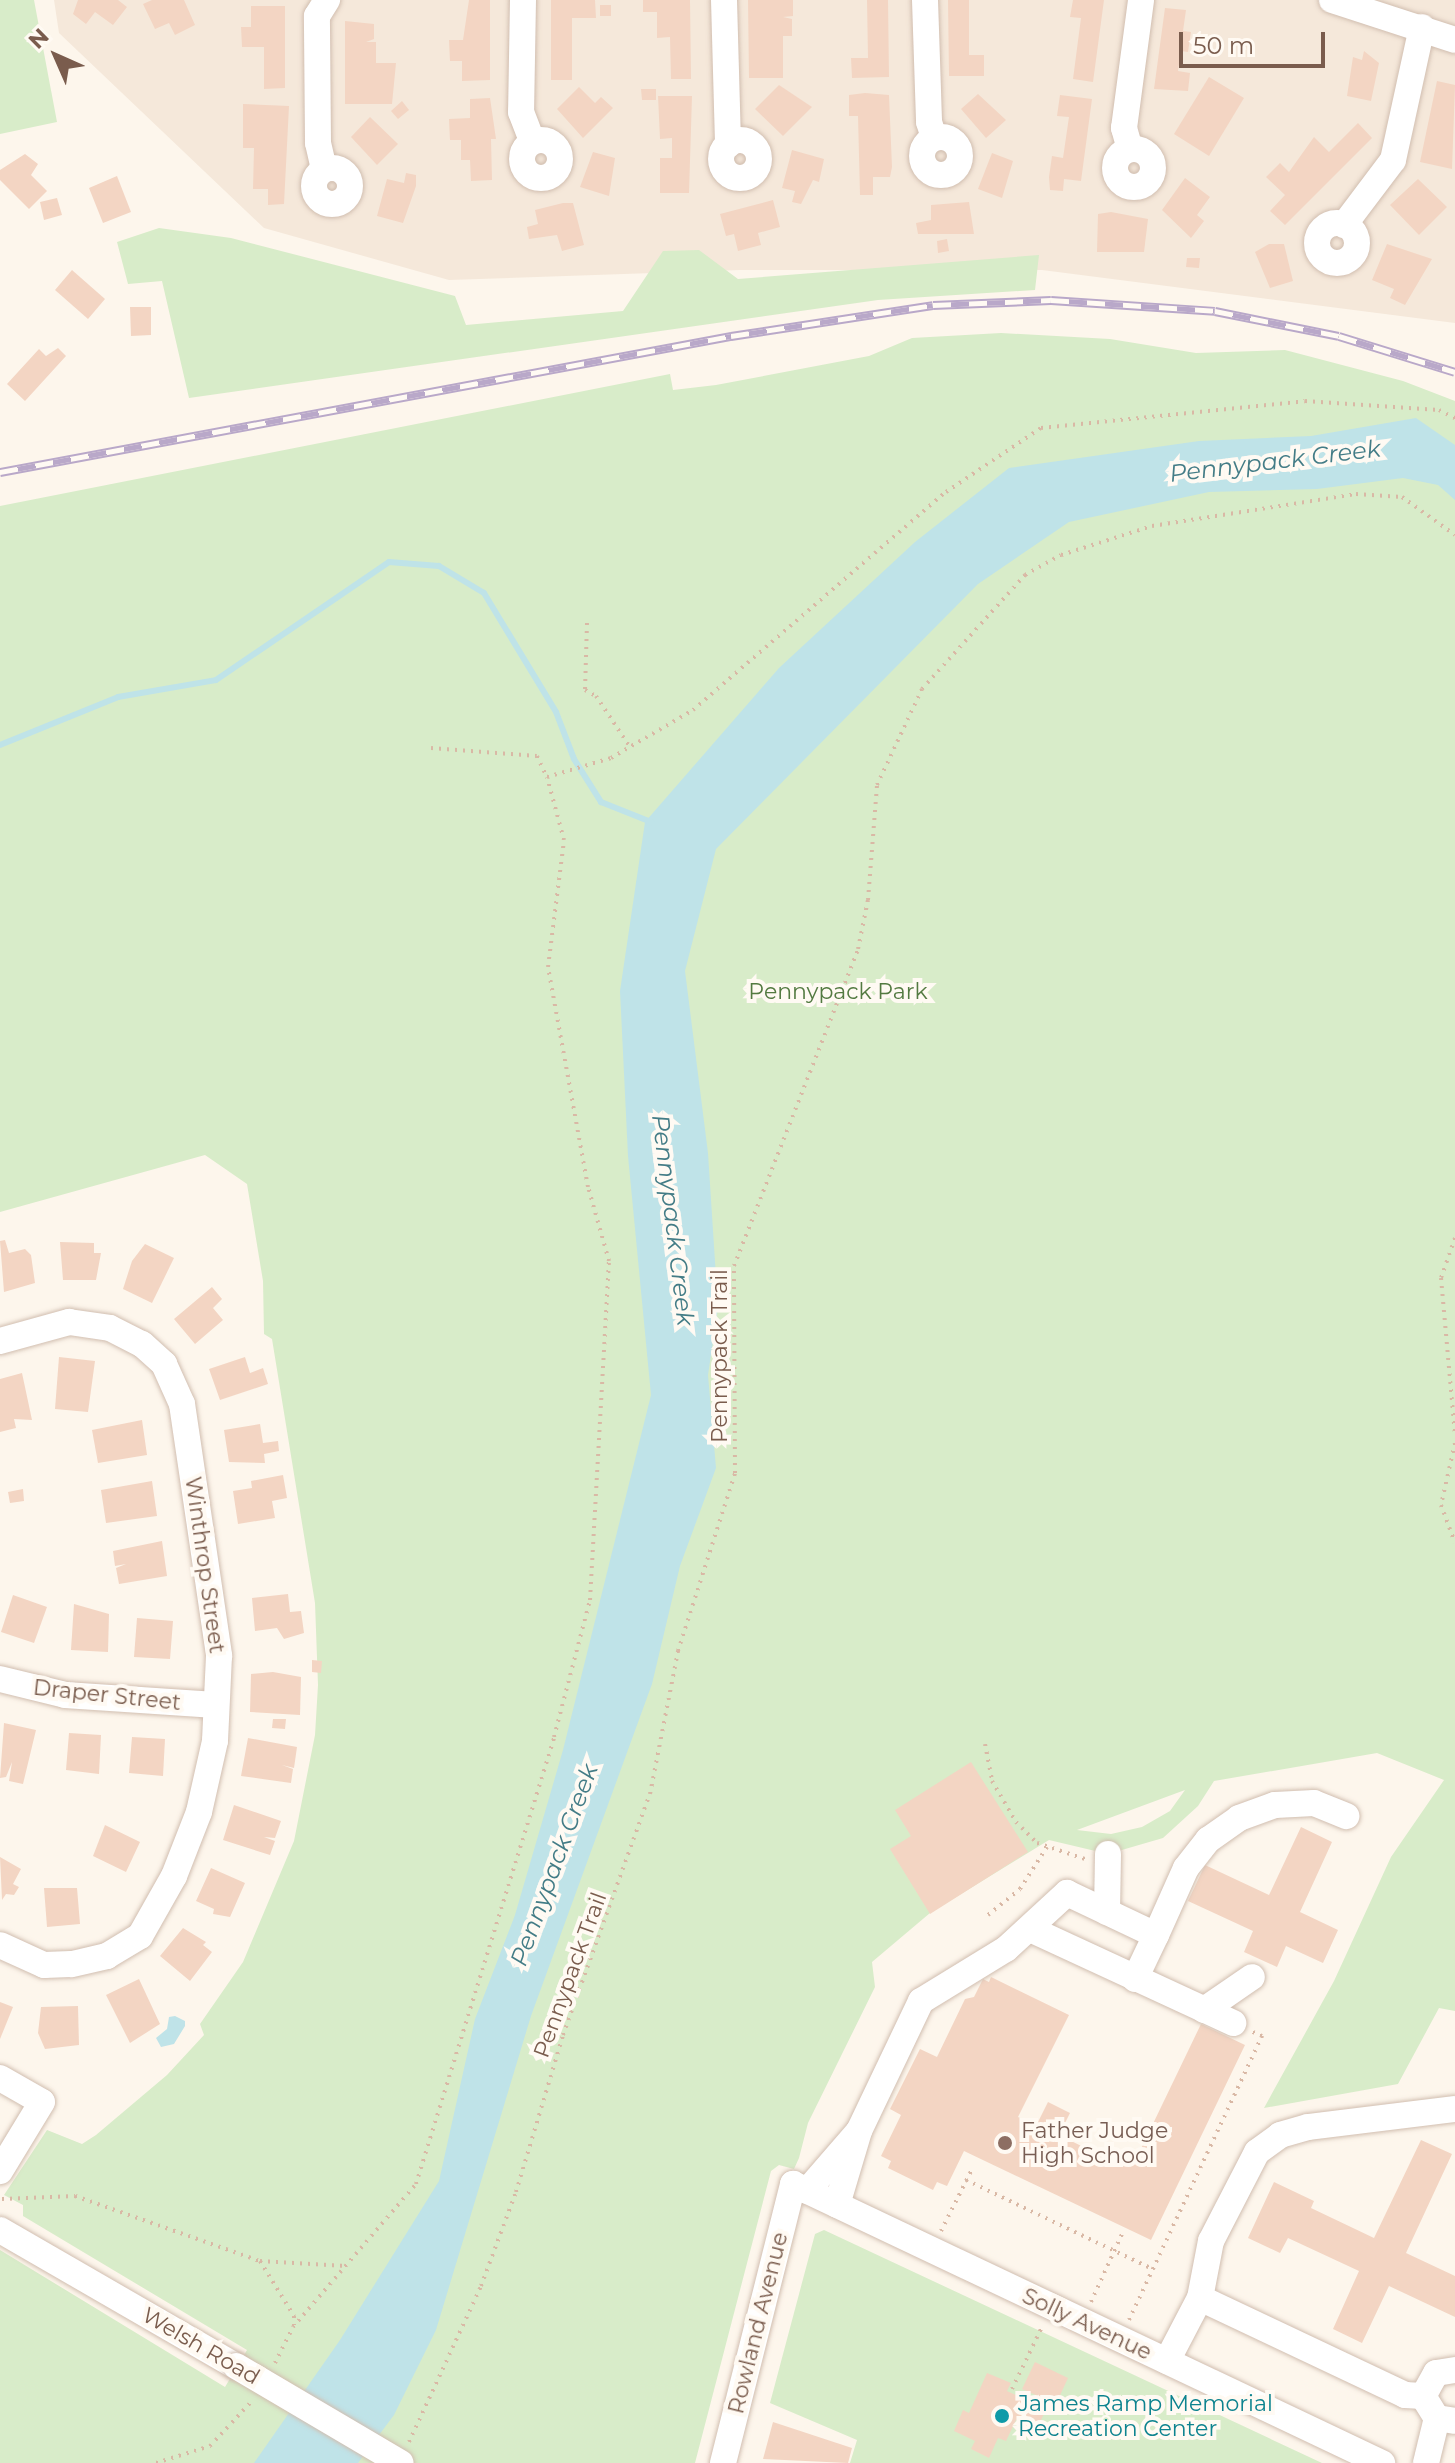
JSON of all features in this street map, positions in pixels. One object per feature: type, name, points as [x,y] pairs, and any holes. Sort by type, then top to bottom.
[{"type":"street","points":[[324,169],[318,143],[317,16],[327,0]]},
{"type":"street","points":[[523,0],[521,112],[532,141]]},
{"type":"street","points":[[724,0],[728,145]]},
{"type":"street","points":[[925,0],[929,122],[934,137]]},
{"type":"street","points":[[1130,149],[1124,128],[1141,0]]},
{"type":"street","points":[[1332,0],[1455,40]]},
{"type":"street","points":[[1344,225],[1393,160],[1422,27]]},
{"type":"street","name":"Winthrop Street","points":[[0,1341],[69,1322],[110,1328],[142,1344],[164,1364],[185,1420],[219,1656],[215,1741],[199,1812],[174,1876],[140,1936],[107,1956],[53,1965],[21,1958],[0,1945]]},
{"type":"street","name":"Draper Street","points":[[0,1679],[65,1695],[216,1705]]},
{"type":"street","points":[[1135,1979],[1186,1868],[1208,1840],[1239,1818],[1275,1805],[1314,1803],[1347,1816]]},
{"type":"street","points":[[1107,1912],[1108,1858]]},
{"type":"street","points":[[837,2205],[859,2131],[921,2001],[1030,1929],[1067,1893],[1156,1935]]},
{"type":"street","points":[[1030,1929],[1233,2023]]},
{"type":"street","points":[[1204,2010],[1252,1977]]},
{"type":"street","points":[[0,2078],[42,2102],[0,2171]]},
{"type":"street","points":[[1167,2361],[1200,2298],[1211,2241],[1257,2152],[1280,2135],[1308,2127],[1455,2109]]},
{"type":"street","points":[[800,2187],[859,2131]]},
{"type":"street","name":"Solly Avenue","points":[[800,2187],[1382,2463]]},
{"type":"street","name":"Rowland Avenue","points":[[723,2463],[800,2187]]},
{"type":"street","name":"Welsh Road","points":[[0,2230],[236,2366],[403,2457]]},
{"type":"street","points":[[1200,2298],[1438,2411]]},
{"type":"street","points":[[1426,2463],[1438,2411],[1436,2373],[1455,2370]]},
{"type":"path","points":[[547,777],[630,747],[693,710],[946,492],[1041,428],[1305,401],[1439,410],[1455,418]]},
{"type":"path","name":"Pennypack Trail","points":[[403,2457],[481,2286],[516,2192],[567,2022],[650,1794],[678,1651],[735,1473],[734,1266],[858,949],[868,900],[877,785],[915,702],[1025,575],[1097,543],[1180,521],[1356,494],[1402,497],[1455,535]]},
{"type":"path","points":[[587,623],[585,690],[596,696],[630,747]]},
{"type":"path","points":[[273,2367],[293,2327],[416,2184],[554,1737],[590,1600],[609,1261],[588,1187],[548,967],[564,840],[547,777],[537,756],[431,748]]},
{"type":"path","points":[[1455,1238],[1441,1278],[1455,1436]]},
{"type":"path","points":[[1455,1443],[1441,1505],[1455,1543]]},
{"type":"path","points":[[985,1744],[1001,1800],[1037,1843],[1108,1858]]},
{"type":"path","points":[[988,1915],[1020,1889],[1047,1847]]},
{"type":"path","points":[[1129,2320],[1262,2036],[1233,2023]]},
{"type":"path","points":[[941,2231],[972,2169]]},
{"type":"path","points":[[966,2180],[1153,2269]]},
{"type":"path","points":[[2,2199],[75,2196],[260,2261],[346,2266]]},
{"type":"path","points":[[1091,2302],[1122,2234]]},
{"type":"path","points":[[260,2261],[294,2316],[293,2327]]},
{"type":"path","points":[[1012,2389],[1052,2307]]},
{"type":"path","points":[[156,2463],[210,2446],[259,2394]]},
{"type":"shaded area","points":[[54,0],[1455,0],[1455,323],[1042,270],[740,270],[449,280],[264,228],[59,33]]},
{"type":"green space","points":[[0,0],[34,0],[57,122],[0,134]]},
{"type":"green space","points":[[159,228],[231,238],[455,296],[466,325],[623,311],[663,251],[699,250],[738,279],[1039,255],[1035,290],[878,300],[189,398],[162,281],[128,284],[117,242]]},
{"type":"green space","name":"Pennypack Park","points":[[1001,333],[1110,339],[1196,353],[1285,350],[1403,381],[1455,401],[1455,2011],[1439,2008],[1398,2084],[1264,2108],[1334,1981],[1391,1857],[1444,1780],[1377,1753],[1214,1781],[1198,1806],[1163,1838],[1108,1854],[1049,1840],[930,1913],[872,1962],[875,1987],[808,2123],[794,2169],[779,2165],[771,2171],[695,2463],[0,2463],[0,2250],[225,2387],[247,2350],[23,2216],[23,2205],[4,2195],[47,2130],[82,2144],[167,2075],[204,2035],[200,2024],[243,1962],[294,1841],[315,1735],[318,1685],[315,1603],[272,1339],[264,1334],[263,1281],[247,1184],[205,1155],[0,1212],[0,506],[670,374],[673,390],[716,385],[869,356],[912,338]],"holes":[[[1185,1790],[1170,1811],[1142,1827],[1111,1834],[1077,1830]]]},
{"type":"green space","points":[[824,2230],[1322,2463],[850,2463],[857,2440],[770,2403],[815,2234]]},
{"type":"water","name":"Pennypack Creek","points":[[1416,418],[1455,445],[1455,500],[1438,485],[1403,478],[1317,489],[1209,492],[1069,522],[978,584],[716,849],[685,971],[708,1153],[718,1308],[708,1375],[716,1468],[680,1566],[652,1684],[531,2016],[436,2330],[394,2415],[358,2463],[254,2463],[340,2340],[439,2181],[475,2019],[515,1915],[563,1750],[651,1395],[628,1156],[620,991],[645,822],[779,668],[915,542],[1009,468],[1199,441],[1311,436]]},
{"type":"water","points":[[175,2016],[185,2021],[185,2026],[174,2044],[161,2047],[156,2038],[167,2029],[169,2017]]},
{"type":"building","points":[[78,0],[118,0],[127,7],[113,25],[95,12],[86,24],[73,14]]},
{"type":"building","points":[[152,0],[184,0],[195,25],[175,35],[169,23],[155,29],[143,4]]},
{"type":"building","points":[[469,0],[490,0],[490,80],[462,81],[462,61],[450,61],[449,40],[463,40]]},
{"type":"building","points":[[551,0],[595,0],[596,18],[572,18],[572,80],[551,80]]},
{"type":"building","points":[[643,0],[690,0],[691,79],[671,79],[670,37],[657,38],[657,12],[643,12]]},
{"type":"building","points":[[748,0],[793,0],[793,16],[783,17],[792,19],[792,36],[783,36],[783,78],[749,78]]},
{"type":"building","points":[[867,0],[888,0],[889,77],[852,78],[851,58],[868,58]]},
{"type":"building","points":[[948,0],[969,0],[969,55],[984,55],[984,76],[949,76]]},
{"type":"building","points":[[1073,0],[1104,0],[1093,82],[1073,79],[1081,18],[1070,17]]},
{"type":"building","points":[[600,5],[611,5],[611,16],[600,16]]},
{"type":"building","points":[[251,6],[285,6],[285,88],[264,89],[264,47],[242,47],[241,27],[251,27]]},
{"type":"building","points":[[1165,8],[1186,10],[1183,31],[1191,32],[1188,52],[1181,51],[1178,71],[1190,73],[1188,91],[1154,89]]},
{"type":"building","points":[[345,21],[374,24],[374,39],[366,42],[376,42],[376,63],[396,63],[392,104],[345,104]]},
{"type":"building","points":[[1364,51],[1379,63],[1371,101],[1347,96],[1353,57],[1362,60]]},
{"type":"building","points":[[1209,77],[1244,98],[1209,156],[1174,134]]},
{"type":"building","points":[[1437,81],[1455,85],[1452,169],[1420,162]]},
{"type":"building","points":[[779,85],[812,107],[783,136],[755,109]]},
{"type":"building","points":[[579,87],[595,103],[601,97],[613,108],[583,138],[557,109]]},
{"type":"building","points":[[641,89],[656,89],[656,100],[642,100]]},
{"type":"building","points":[[978,94],[1006,120],[986,138],[961,109]]},
{"type":"building","points":[[849,95],[889,95],[892,167],[890,177],[873,177],[873,195],[860,195],[858,116],[849,116]]},
{"type":"building","points":[[1060,95],[1092,99],[1081,181],[1064,179],[1063,191],[1050,190],[1049,177],[1052,156],[1063,158],[1069,117],[1057,116]]},
{"type":"building","points":[[658,96],[692,96],[689,193],[660,193],[660,158],[672,158],[672,138],[660,139]]},
{"type":"building","points":[[490,98],[496,139],[491,139],[492,180],[471,181],[470,160],[461,160],[461,140],[450,140],[449,119],[470,118],[470,99]]},
{"type":"building","points":[[402,101],[409,110],[398,119],[391,111]]},
{"type":"building","points":[[243,104],[289,106],[284,204],[268,205],[268,189],[253,189],[254,148],[243,148]]},
{"type":"building","points":[[370,117],[398,144],[377,165],[351,137]]},
{"type":"building","points":[[1358,123],[1372,138],[1285,225],[1270,211],[1285,195],[1266,177],[1280,163],[1289,172],[1314,137],[1329,152]]},
{"type":"building","points":[[792,150],[824,159],[819,182],[813,180],[801,204],[792,202],[795,191],[782,188]]},
{"type":"building","points":[[593,152],[615,158],[609,196],[580,187]]},
{"type":"building","points":[[992,153],[1013,161],[1002,198],[978,189]]},
{"type":"building","points":[[25,154],[38,164],[31,175],[47,191],[29,209],[0,180],[0,170]]},
{"type":"building","points":[[406,173],[416,175],[416,186],[403,223],[377,216],[387,179],[404,183]]},
{"type":"building","points":[[117,176],[131,212],[103,223],[89,188]]},
{"type":"building","points":[[1185,178],[1210,197],[1197,215],[1204,221],[1191,238],[1162,210]]},
{"type":"building","points":[[1418,179],[1447,207],[1419,235],[1390,205]]},
{"type":"building","points":[[57,198],[62,215],[44,220],[40,202]]},
{"type":"building","points":[[773,200],[780,227],[758,233],[761,245],[738,251],[734,234],[726,236],[720,214]]},
{"type":"building","points":[[969,202],[974,234],[918,234],[916,223],[931,220],[931,205]]},
{"type":"building","points":[[573,203],[584,245],[562,251],[557,235],[529,239],[527,227],[538,224],[535,210]]},
{"type":"building","points":[[1111,212],[1148,219],[1144,252],[1097,252],[1098,214]]},
{"type":"building","points":[[947,239],[949,251],[938,253],[937,241]]},
{"type":"building","points":[[1269,244],[1284,244],[1293,281],[1270,288],[1255,252]]},
{"type":"building","points":[[1387,244],[1432,259],[1405,305],[1390,298],[1394,289],[1372,280]]},
{"type":"building","points":[[1187,258],[1200,258],[1199,268],[1186,267]]},
{"type":"building","points":[[72,270],[105,299],[88,319],[55,290]]},
{"type":"building","points":[[130,307],[151,307],[151,335],[131,336]]},
{"type":"building","points":[[58,348],[66,356],[25,401],[7,384],[39,349],[46,356]]},
{"type":"building","points":[[5,1240],[9,1253],[25,1249],[31,1255],[35,1283],[4,1292],[0,1241]]},
{"type":"building","points":[[60,1242],[94,1243],[94,1253],[101,1253],[96,1280],[63,1280]]},
{"type":"building","points":[[145,1244],[174,1258],[152,1303],[123,1289],[132,1261]]},
{"type":"building","points":[[212,1287],[222,1299],[213,1308],[223,1320],[195,1344],[174,1319]]},
{"type":"building","points":[[59,1357],[95,1361],[88,1412],[55,1409]]},
{"type":"building","points":[[245,1357],[250,1373],[263,1368],[268,1384],[220,1400],[209,1369]]},
{"type":"building","points":[[22,1373],[32,1420],[14,1419],[16,1428],[0,1432],[0,1379]]},
{"type":"building","points":[[142,1420],[147,1455],[98,1463],[92,1430]]},
{"type":"building","points":[[260,1424],[263,1443],[278,1441],[279,1451],[264,1454],[265,1463],[229,1462],[224,1430]]},
{"type":"building","points":[[283,1475],[287,1498],[272,1501],[275,1518],[238,1524],[233,1491],[252,1488],[251,1481]]},
{"type":"building","points":[[152,1481],[157,1516],[106,1523],[101,1490]]},
{"type":"building","points":[[23,1489],[24,1501],[10,1503],[8,1492]]},
{"type":"building","points":[[162,1541],[167,1576],[119,1584],[116,1568],[126,1564],[115,1566],[113,1551]]},
{"type":"building","points":[[288,1594],[290,1612],[301,1611],[304,1633],[284,1639],[277,1628],[255,1631],[252,1598]]},
{"type":"building","points":[[13,1595],[47,1607],[34,1643],[1,1632]]},
{"type":"building","points":[[74,1604],[109,1614],[108,1652],[71,1650]]},
{"type":"building","points":[[137,1618],[173,1621],[170,1659],[134,1657]]},
{"type":"building","points":[[312,1660],[322,1661],[321,1673],[312,1672]]},
{"type":"building","points":[[273,1672],[301,1677],[300,1715],[250,1712],[251,1674]]},
{"type":"building","points":[[273,1719],[286,1719],[285,1729],[272,1728]]},
{"type":"building","points":[[4,1723],[36,1730],[23,1784],[9,1781],[12,1762],[6,1777],[0,1778]]},
{"type":"building","points":[[69,1733],[101,1735],[99,1774],[66,1770]]},
{"type":"building","points":[[132,1737],[165,1739],[163,1776],[129,1773]]},
{"type":"building","points":[[248,1738],[297,1747],[294,1768],[282,1765],[293,1769],[291,1783],[241,1776]]},
{"type":"building","points":[[971,1762],[1028,1852],[930,1914],[890,1849],[911,1836],[895,1810]]},
{"type":"building","points":[[234,1805],[281,1821],[275,1838],[264,1837],[275,1841],[270,1855],[223,1840]]},
{"type":"building","points":[[105,1825],[140,1842],[126,1872],[93,1856]]},
{"type":"building","points":[[1301,1827],[1332,1842],[1300,1912],[1338,1930],[1323,1963],[1286,1946],[1277,1967],[1244,1952],[1253,1931],[1188,1901],[1205,1865],[1269,1895]]},
{"type":"building","points":[[0,1857],[21,1869],[13,1884],[19,1887],[14,1895],[6,1894],[2,1900]]},
{"type":"building","points":[[211,1868],[245,1883],[230,1917],[213,1914],[214,1909],[196,1901]]},
{"type":"building","points":[[44,1888],[77,1888],[80,1924],[47,1927]]},
{"type":"building","points":[[183,1928],[206,1942],[203,1945],[212,1952],[190,1981],[160,1956]]},
{"type":"building","points":[[991,1977],[1069,2015],[1018,2117],[1036,2126],[1048,2102],[1070,2113],[1059,2135],[1118,2164],[1137,2157],[1201,2024],[1245,2045],[1151,2240],[964,2151],[947,2186],[937,2182],[933,2190],[888,2168],[891,2161],[881,2156],[901,2115],[890,2109],[920,2049],[937,2057],[965,1999],[974,1997],[983,1979],[989,1982]]},
{"type":"building","points":[[139,1979],[160,2024],[130,2043],[106,1995]]},
{"type":"building","points":[[0,2002],[13,2007],[0,2039]]},
{"type":"building","points":[[78,2006],[79,2045],[45,2049],[38,2033],[41,2007]]},
{"type":"building","points":[[1421,2140],[1452,2154],[1406,2253],[1455,2276],[1455,2317],[1389,2286],[1362,2343],[1333,2329],[1359,2271],[1288,2238],[1280,2253],[1248,2238],[1274,2182],[1314,2201],[1311,2208],[1374,2238]]},
{"type":"building","points":[[1035,2362],[1068,2378],[1056,2404],[1022,2389]]},
{"type":"building","name":"James Ramp Memorial Recreation Center","points":[[987,2373],[1011,2383],[1007,2391],[1046,2409],[1037,2429],[1016,2420],[1006,2441],[998,2438],[989,2458],[971,2449],[975,2441],[954,2431],[963,2410],[969,2413]]},
{"type":"building","points":[[773,2422],[852,2448],[848,2463],[763,2459]]},
{"type":"waterway","points":[[0,745],[118,697],[216,680],[389,562],[439,566],[484,593],[556,712],[574,759],[601,802],[651,822]]},
{"type":"railway","points":[[0,472],[731,336],[933,305],[1051,300],[1215,311],[1339,336],[1455,372]]},
{"type":"place","name":"Father Judge High School","points":[[1005,2143]]},
{"type":"place","name":"James Ramp Memorial Recreation Center","points":[[1002,2416]]}]
